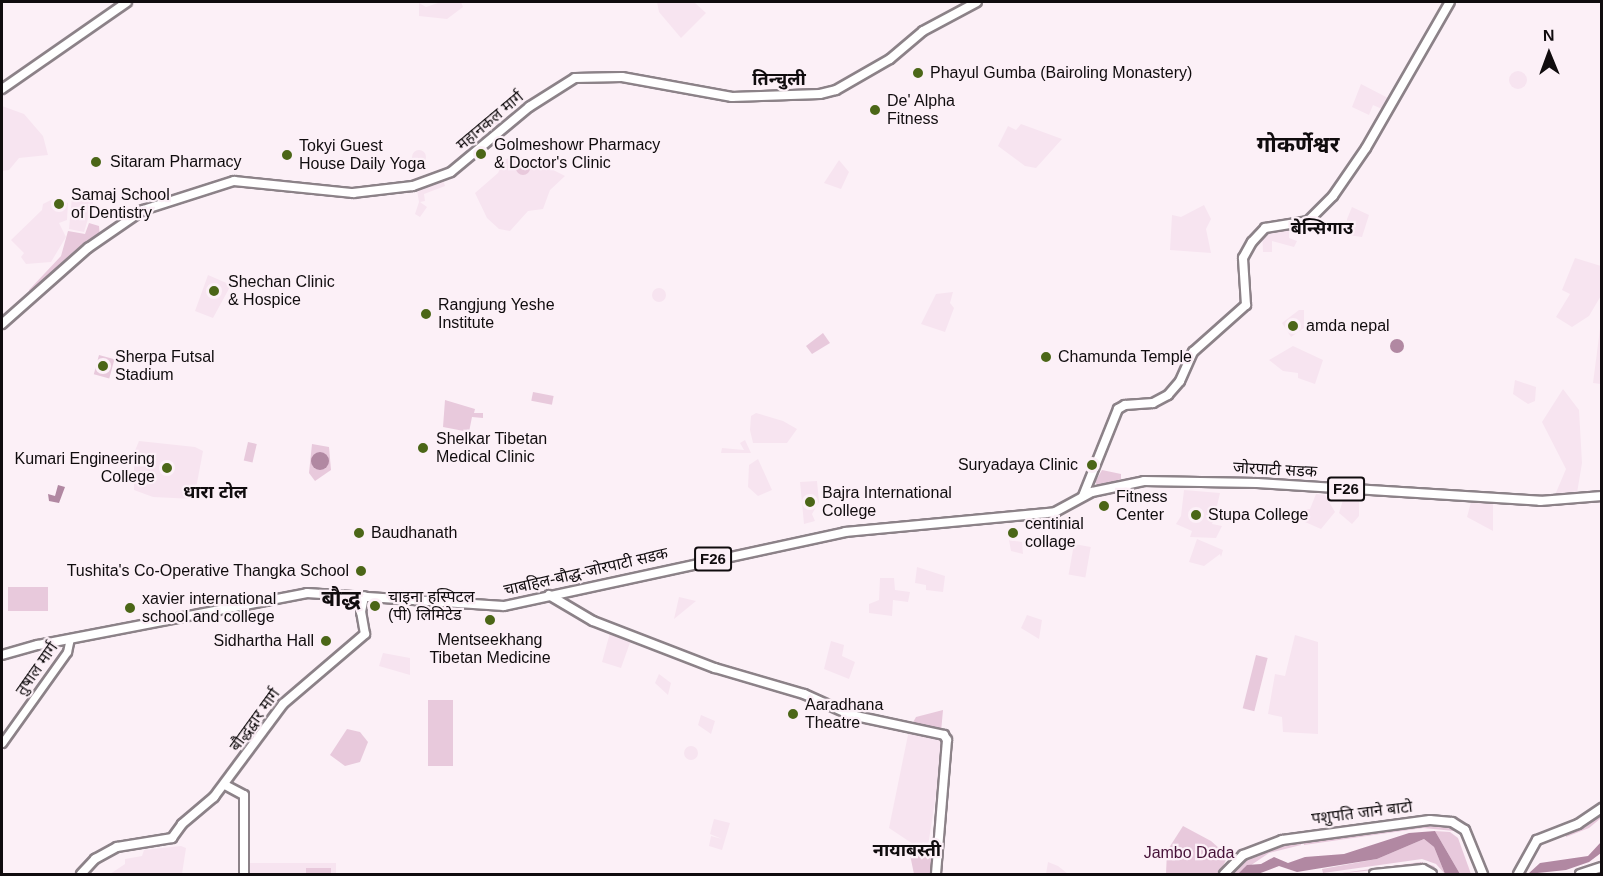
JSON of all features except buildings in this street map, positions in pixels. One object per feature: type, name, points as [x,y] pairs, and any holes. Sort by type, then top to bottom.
[{"type":"main road","points":[[3,85],[127,2]]},
{"type":"main road","name":"महानकल मार्ग","points":[[2,324],[127,218],[228,182],[255,181],[353,193],[413,186],[462,164],[529,107],[575,78],[622,77],[732,97],[820,94],[836,90],[890,59],[922,31],[977,2]]},
{"type":"main road","points":[[1083,496],[1118,409],[1125,405],[1153,402],[1168,395],[1180,381],[1192,352],[1246,305],[1243,258],[1251,242],[1265,228],[1308,221],[1334,196],[1366,147],[1450,2]]},
{"type":"main road","name":"जोरपाटी सडक","points":[[1083,496],[1129,482],[1180,480],[1540,501],[1602,496]]},
{"type":"main road","name":"चाबहिल-बौद्ध-जोरपाटी सडक","points":[[70,638],[292,594],[340,593],[487,607],[549,596],[845,532],[1054,512],[1083,496]]},
{"type":"main road","name":"बौद्धद्वार मार्ग","points":[[81,874],[95,859],[117,847],[172,838],[225,785],[283,704],[365,634],[361,612],[364,596]]},
{"type":"main road","points":[[549,596],[592,621],[710,666],[796,691],[851,715],[944,735],[947,748],[936,874]]},
{"type":"main road","name":"F26","points":[[2,655],[70,638]]},
{"type":"main road","points":[[225,785],[244,795],[244,874]]},
{"type":"main road","points":[[1518,874],[1537,840],[1578,824],[1602,808]]},
{"type":"main road","name":"पशुपति जाने बाटो","points":[[1224,874],[1243,855],[1282,840],[1430,820],[1452,822],[1465,830],[1483,874]]},
{"type":"main road","points":[[1580,874],[1602,867]]},
{"type":"main road","points":[[1374,874],[1418,869],[1432,874]]},
{"type":"street","name":"तुषाल मार्ग","points":[[2,743],[67,652],[70,638]]},
{"type":"shaded area","points":[[441,2],[461,2],[463,7],[447,19],[419,16],[419,3],[426,7]]},
{"type":"shaded area","points":[[657,2],[694,2],[706,13],[681,38],[659,12]]},
{"type":"shaded area","points":[[1518,71],[1524,74],[1527,80],[1524,86],[1518,89],[1512,86],[1509,80],[1512,74]]},
{"type":"shaded area","points":[[1361,84],[1388,98],[1382,109],[1373,105],[1369,115],[1352,107]]},
{"type":"shaded area","points":[[2,106],[24,114],[43,136],[48,155],[19,158],[9,170],[2,171]]},
{"type":"shaded area","points":[[495,111],[500,113],[502,118],[500,123],[495,125],[490,123],[488,118],[490,113]]},
{"type":"shaded area","points":[[1021,124],[1062,139],[1036,168],[1025,166],[998,146],[1008,126],[1016,130]]},
{"type":"shaded area","points":[[416,150],[422,150],[426,157],[422,164],[416,164],[412,160],[412,154]]},
{"type":"shaded area","points":[[514,156],[534,160],[565,176],[550,190],[543,209],[528,211],[510,231],[499,229],[487,218],[475,193],[498,173],[504,160]]},
{"type":"shaded area","points":[[839,160],[849,172],[841,189],[824,183]]},
{"type":"shaded area","points":[[443,180],[445,186],[424,194],[425,201],[420,202],[427,207],[420,217],[415,214],[419,202],[417,190]]},
{"type":"shaded area","points":[[73,186],[96,193],[84,232],[69,229]]},
{"type":"shaded area","points":[[53,199],[68,203],[67,220],[59,223],[66,237],[51,262],[26,264],[21,257],[24,253],[11,240],[42,210],[43,204]]},
{"type":"shaded area","points":[[1204,205],[1211,219],[1206,229],[1211,253],[1170,250],[1172,215],[1181,217]]},
{"type":"shaded area","points":[[1352,207],[1369,215],[1362,237],[1348,235],[1347,219]]},
{"type":"shaded area","points":[[1289,226],[1289,238],[1297,241],[1294,247],[1272,241],[1272,252],[1263,252],[1262,231]]},
{"type":"shaded area","points":[[1575,258],[1601,266],[1602,294],[1589,316],[1572,327],[1556,317],[1570,294],[1562,290]]},
{"type":"shaded area","name":"Shechan Clinic & Hospice","points":[[208,275],[231,285],[213,318],[195,311]]},
{"type":"shaded area","points":[[659,288],[664,290],[666,295],[664,300],[659,302],[654,300],[652,295],[654,290]]},
{"type":"shaded area","points":[[953,292],[950,303],[954,308],[945,332],[921,324],[936,294]]},
{"type":"shaded area","name":"amda nepal","points":[[1299,310],[1304,310],[1304,328],[1291,337],[1282,323]]},
{"type":"shaded area","points":[[1601,321],[1601,384],[1593,383]]},
{"type":"shaded area","points":[[1394,339],[1400,339],[1404,346],[1400,353],[1394,353],[1390,349],[1390,343]]},
{"type":"shaded area","points":[[1293,346],[1323,360],[1315,384],[1298,378],[1298,373],[1283,371],[1269,360]]},
{"type":"shaded area","points":[[1515,380],[1536,387],[1535,401],[1528,404],[1513,394]]},
{"type":"shaded area","points":[[1563,389],[1579,410],[1582,463],[1577,493],[1555,495],[1566,469],[1542,422]]},
{"type":"shaded area","points":[[756,413],[783,421],[797,429],[787,443],[753,443],[750,430],[751,416]]},
{"type":"shaded area","points":[[745,440],[751,453],[721,453],[722,448],[744,450],[740,443]]},
{"type":"shaded area","name":"Kumari Engineering College","points":[[139,441],[195,447],[203,451],[194,499],[153,497],[134,490],[134,453]]},
{"type":"shaded area","points":[[320,452],[326,455],[329,461],[326,467],[320,470],[314,467],[311,461],[314,455]]},
{"type":"shaded area","points":[[758,459],[772,490],[758,496],[748,487],[749,465]]},
{"type":"shaded area","name":"Bajra International College","points":[[817,481],[819,502],[812,514],[815,521],[804,524],[800,482]]},
{"type":"shaded area","points":[[58,485],[65,487],[59,503],[49,501],[48,494],[55,496]]},
{"type":"shaded area","name":"Stupa College","points":[[1184,490],[1220,493],[1217,506],[1212,506],[1209,514],[1215,516],[1212,524],[1222,526],[1216,538],[1190,537],[1192,531],[1176,524],[1181,516]]},
{"type":"shaded area","points":[[1316,494],[1325,495],[1335,512],[1321,529],[1296,518],[1299,510],[1310,509]]},
{"type":"shaded area","points":[[1344,497],[1359,498],[1359,516],[1352,524],[1339,513]]},
{"type":"shaded area","points":[[1471,502],[1493,504],[1493,531],[1467,517]]},
{"type":"shaded area","points":[[1197,539],[1223,550],[1221,557],[1220,554],[1204,566],[1189,562]]},
{"type":"shaded area","points":[[1009,540],[1022,542],[1023,554],[1011,551]]},
{"type":"shaded area","points":[[1074,544],[1091,547],[1085,577],[1069,575]]},
{"type":"shaded area","points":[[917,567],[945,576],[943,592],[926,590],[926,585],[915,583]]},
{"type":"shaded area","points":[[880,578],[894,578],[895,590],[910,592],[908,602],[893,600],[892,616],[869,613],[869,604],[879,600]]},
{"type":"shaded area","points":[[679,597],[696,601],[674,619]]},
{"type":"shaded area","points":[[1027,615],[1042,620],[1039,639],[1021,628]]},
{"type":"shaded area","points":[[611,629],[632,637],[621,668],[602,662]]},
{"type":"shaded area","points":[[1295,635],[1318,642],[1318,734],[1283,732],[1282,717],[1268,714],[1275,674],[1285,676]]},
{"type":"shaded area","points":[[831,641],[844,645],[842,656],[855,662],[849,679],[824,669]]},
{"type":"shaded area","points":[[383,653],[410,658],[410,675],[379,666]]},
{"type":"shaded area","points":[[659,674],[671,683],[668,695],[655,683]]},
{"type":"shaded area","points":[[701,715],[715,721],[711,734],[698,725]]},
{"type":"shaded area","points":[[909,730],[945,737],[928,846],[913,844],[889,828]]},
{"type":"shaded area","points":[[691,746],[696,748],[698,753],[696,758],[691,760],[686,758],[684,753],[686,748]]},
{"type":"shaded area","points":[[714,819],[730,823],[722,850],[709,846],[711,836],[722,839],[710,834]]},
{"type":"shaded area","points":[[1435,831],[1460,874],[1445,874],[1434,847],[1424,839],[1377,859],[1297,872],[1279,866],[1258,874],[1238,874],[1247,865],[1261,864],[1274,857],[1288,863],[1305,857],[1344,854],[1409,833]]},
{"type":"shaded area","points":[[1601,842],[1601,853],[1589,862],[1566,870],[1528,874],[1540,863],[1588,856]]},
{"type":"shaded area","points":[[181,846],[186,848],[182,874],[110,874],[125,864],[125,859],[142,856],[144,850]]},
{"type":"shaded area","points":[[1048,862],[1058,866],[1068,874],[1046,874]]},
{"type":"shaded area","points":[[247,863],[336,863],[336,874],[247,874]]},
{"type":"green space","points":[[523,161],[528,163],[530,168],[528,173],[523,175],[518,173],[516,168],[518,163]]},
{"type":"green space","points":[[89,223],[99,226],[100,238],[31,299],[29,290],[61,256],[68,231],[85,234]]},
{"type":"green space","points":[[823,333],[830,343],[812,354],[806,346]]},
{"type":"green space","name":"Sherpa Futsal Stadium","points":[[99,355],[114,359],[109,378],[94,374]]},
{"type":"green space","points":[[533,392],[554,396],[552,405],[531,401]]},
{"type":"green space","points":[[445,400],[475,409],[474,413],[483,413],[483,418],[472,417],[469,432],[443,427]]},
{"type":"green space","points":[[248,442],[257,444],[252,463],[244,461]]},
{"type":"green space","points":[[312,444],[329,447],[331,470],[315,481],[309,473]]},
{"type":"green space","points":[[1102,470],[1121,474],[1121,479],[1098,486],[1095,482]]},
{"type":"green space","points":[[8,587],[48,587],[48,611],[8,611]]},
{"type":"green space","points":[[1256,655],[1268,658],[1254,711],[1243,708]]},
{"type":"green space","points":[[428,700],[453,700],[453,766],[428,766]]},
{"type":"green space","points":[[943,710],[941,732],[911,726],[916,717]]},
{"type":"green space","points":[[347,729],[360,732],[368,742],[360,762],[345,766],[330,755]]},
{"type":"green space","points":[[1601,812],[1601,818],[1589,828],[1566,837],[1565,833]]},
{"type":"green space","points":[[1441,823],[1457,827],[1454,831],[1423,828],[1304,845],[1303,839]]},
{"type":"green space","name":"Jambo Dada","points":[[1183,826],[1211,841],[1228,856],[1219,874],[1166,874],[1167,851]]},
{"type":"green space","points":[[1435,831],[1450,832],[1458,838],[1471,874],[1460,874]]},
{"type":"green space","points":[[1300,839],[1301,845],[1269,853],[1238,874],[1228,874],[1233,865],[1254,852]]},
{"type":"green space","points":[[1424,839],[1434,847],[1445,874],[1436,864],[1422,859],[1323,873],[1322,869],[1377,859]]},
{"type":"green space","points":[[909,850],[933,858],[935,874],[914,874]]},
{"type":"green space","points":[[1421,862],[1434,866],[1439,874],[1424,865],[1335,874]]},
{"type":"green space","points":[[306,868],[331,868],[331,874],[306,874]]},
{"type":"place","name":"Phayul Gumba (Bairoling Monastery)","points":[[918,73]]},
{"type":"place","name":"De' Alpha Fitness","points":[[875,110]]},
{"type":"place","name":"Golmeshowr Pharmacy & Doctor's Clinic","points":[[481,154]]},
{"type":"place","name":"Tokyi Guest House Daily Yoga","points":[[287,155]]},
{"type":"place","name":"Sitaram Pharmacy","points":[[96,162]]},
{"type":"place","name":"Samaj School of Dentistry","points":[[59,204]]},
{"type":"place","name":"Shechan Clinic & Hospice","points":[[214,291]]},
{"type":"place","name":"Rangjung Yeshe Institute","points":[[426,314]]},
{"type":"place","name":"amda nepal","points":[[1293,326]]},
{"type":"place","name":"Chamunda Temple","points":[[1046,357]]},
{"type":"place","name":"Sherpa Futsal Stadium","points":[[103,366]]},
{"type":"place","name":"Shelkar Tibetan Medical Clinic","points":[[423,448]]},
{"type":"place","name":"Suryadaya Clinic","points":[[1092,465]]},
{"type":"place","name":"Kumari Engineering College","points":[[167,468]]},
{"type":"place","name":"Bajra International College","points":[[810,502]]},
{"type":"place","name":"Fitness Center","points":[[1104,506]]},
{"type":"place","name":"Stupa College","points":[[1196,515]]},
{"type":"place","name":"Baudhanath","points":[[359,533]]},
{"type":"place","name":"centinial collage","points":[[1013,533]]},
{"type":"place","name":"Tushita's Co-Operative Thangka School","points":[[361,571]]},
{"type":"place","name":"चाइना हस्पिटल (पी) लिमिटेड","points":[[375,606]]},
{"type":"place","name":"xavier international school and college","points":[[130,608]]},
{"type":"place","name":"Mentseekhang Tibetan Medicine","points":[[490,620]]},
{"type":"place","name":"Sidhartha Hall","points":[[326,641]]},
{"type":"place","name":"Aaradhana Theatre","points":[[793,714]]},
{"type":"district","name":"तिन्चुली","points":[[779,79]]},
{"type":"district","name":"गोकर्णेश्वर","points":[[1298,145]]},
{"type":"district","name":"बेन्सिगाउ","points":[[1322,228]]},
{"type":"district","name":"धारा टोल","points":[[215,492]]},
{"type":"district","name":"बौद्ध","points":[[341,599]]},
{"type":"district","name":"नायाबस्ती","points":[[907,850]]}]
